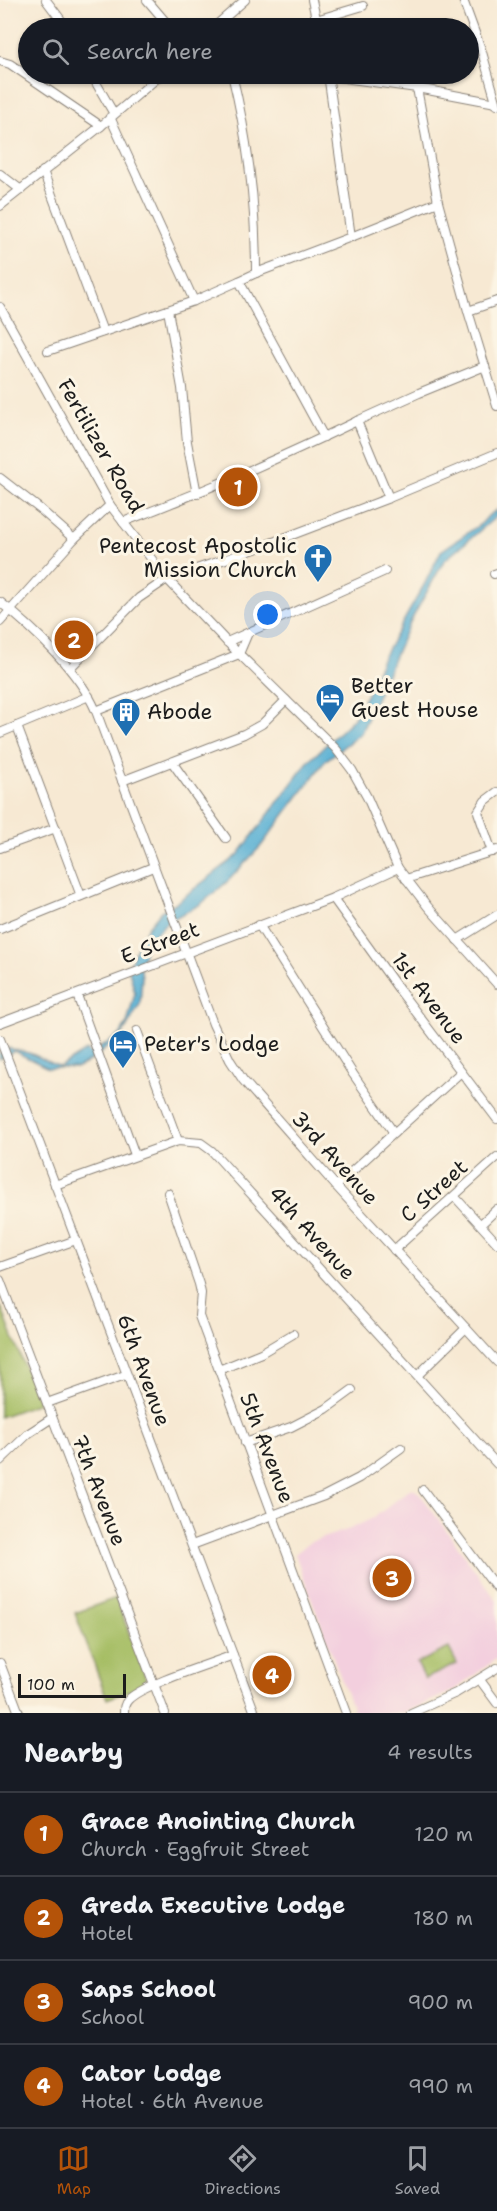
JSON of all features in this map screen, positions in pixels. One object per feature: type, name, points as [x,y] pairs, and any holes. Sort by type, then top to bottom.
[{"type":"street","points":[[46,0],[60,18]]},
{"type":"street","points":[[147,0],[162,18]]},
{"type":"street","points":[[227,18],[245,0]]},
{"type":"street","points":[[312,0],[316,18]]},
{"type":"street","points":[[463,0],[470,18]]},
{"type":"street","points":[[332,18],[363,6]]},
{"type":"street","points":[[390,84],[496,104],[479,44]]},
{"type":"street","points":[[0,61],[18,70]]},
{"type":"street","points":[[39,84],[100,126]]},
{"type":"street","points":[[96,84],[194,301]]},
{"type":"street","points":[[0,206],[150,84]]},
{"type":"street","points":[[234,84],[241,111],[256,225],[256,273]]},
{"type":"street","points":[[330,84],[351,237]]},
{"type":"street","points":[[417,88],[438,202],[497,406]]},
{"type":"street","points":[[44,171],[103,332]]},
{"type":"street","points":[[0,174],[21,190]]},
{"type":"street","points":[[48,351],[194,301],[256,273],[438,202]]},
{"type":"street","points":[[239,281],[324,437]]},
{"type":"street","points":[[468,311],[497,301]]},
{"type":"street","name":"Fertilizer Road","points":[[0,307],[110,505],[167,579],[239,654],[336,749],[352,770],[367,797],[398,868],[456,940],[497,984]]},
{"type":"street","points":[[168,310],[197,494]]},
{"type":"street","points":[[123,522],[197,494],[419,393],[485,366]]},
{"type":"street","points":[[357,421],[389,498]]},
{"type":"street","points":[[70,668],[139,598],[167,579],[255,549],[389,498],[497,453]]},
{"type":"street","points":[[0,478],[74,539]]},
{"type":"street","points":[[0,622],[74,539],[110,505]]},
{"type":"street","points":[[228,642],[385,571]]},
{"type":"street","name":"3rd Avenue","points":[[0,602],[70,668],[89,696],[185,952],[213,1024],[230,1060],[256,1095],[336,1186],[497,1362]]},
{"type":"street","points":[[96,711],[239,654],[248,633]]},
{"type":"street","points":[[0,733],[89,696]]},
{"type":"street","points":[[122,781],[244,734],[262,724],[286,700]]},
{"type":"street","points":[[17,726],[81,896]]},
{"type":"street","points":[[172,762],[226,838]]},
{"type":"street","points":[[406,879],[494,851],[478,812],[485,801],[497,792]]},
{"type":"street","points":[[0,848],[56,828]]},
{"type":"street","points":[[0,928],[153,867]]},
{"type":"street","name":"E Street","points":[[0,1023],[333,898],[398,868]]},
{"type":"street","name":"1st Avenue","points":[[333,898],[497,1119]]},
{"type":"street","points":[[456,940],[497,915]]},
{"type":"street","points":[[259,925],[353,1074],[394,1133]]},
{"type":"street","points":[[77,995],[135,1155]]},
{"type":"street","points":[[55,1185],[178,1141],[137,1031]]},
{"type":"street","name":"6th Avenue","points":[[0,1039],[125,1375],[255,1713]]},
{"type":"street","points":[[336,1186],[461,1072]]},
{"type":"street","name":"4th Avenue","points":[[178,1141],[201,1143],[212,1151],[497,1464]]},
{"type":"street","name":"C Street","points":[[394,1250],[497,1157]]},
{"type":"street","name":"5th Avenue","points":[[168,1193],[200,1284],[199,1316],[346,1713]]},
{"type":"street","points":[[455,1197],[497,1243]]},
{"type":"street","points":[[481,1224],[497,1209]]},
{"type":"street","points":[[0,1267],[76,1240]]},
{"type":"street","name":"7th Avenue","points":[[0,1280],[165,1713]]},
{"type":"street","points":[[418,1375],[466,1329]]},
{"type":"street","points":[[219,1370],[261,1353],[293,1334]]},
{"type":"street","points":[[47,1403],[125,1375]]},
{"type":"street","points":[[245,1443],[291,1427],[326,1409],[352,1390]]},
{"type":"street","points":[[0,1461],[29,1433],[52,1418]]},
{"type":"street","points":[[192,1545],[324,1496],[359,1478],[401,1448]]},
{"type":"street","points":[[423,1490],[497,1589]]},
{"type":"street","points":[[124,1713],[125,1703],[130,1697],[154,1685],[233,1655]]},
{"type":"street","points":[[0,1663],[19,1713]]},
{"type":"street","points":[[411,1713],[456,1693],[497,1668]]},
{"type":"street","points":[[480,1680],[497,1704]]},
{"type":"shaded area","points":[[412,1488],[420,1494],[497,1601],[497,1658],[455,1690],[419,1706],[400,1713],[354,1713],[295,1554],[310,1542],[350,1529],[375,1517]]},
{"type":"green space","points":[[0,1308],[39,1403],[0,1417]]},
{"type":"green space","points":[[116,1598],[148,1684],[107,1699],[75,1613]]},
{"type":"green space","points":[[449,1648],[457,1664],[425,1679],[417,1663]]},
{"type":"water","points":[[497,510],[497,516],[444,561],[408,626],[361,733],[325,761],[261,846],[228,881],[201,904],[167,922],[148,941],[140,965],[142,977],[140,1004],[123,1034],[97,1056],[78,1068],[48,1068],[14,1051],[0,1059],[0,1053],[9,1048],[32,1054],[60,1067],[87,1050],[90,1054],[120,1035],[127,1023],[135,993],[129,970],[133,955],[148,927],[161,911],[177,902],[238,855],[307,763],[354,718],[381,661],[441,551]]},
{"type":"place","name":"Grace Anointing Church","points":[[238,487]]},
{"type":"place","name":"Pentecost Apostolic Mission Church","points":[[318,584]]},
{"type":"place","name":"Greda Executive Lodge","points":[[74,640]]},
{"type":"place","name":"Better Guest House","points":[[330,724]]},
{"type":"place","name":"Abode","points":[[126,738]]},
{"type":"place","name":"Peter's Lodge","points":[[123,1070]]},
{"type":"place","name":"Saps School","points":[[392,1578]]},
{"type":"place","name":"Cator Lodge","points":[[272,1675]]}]
